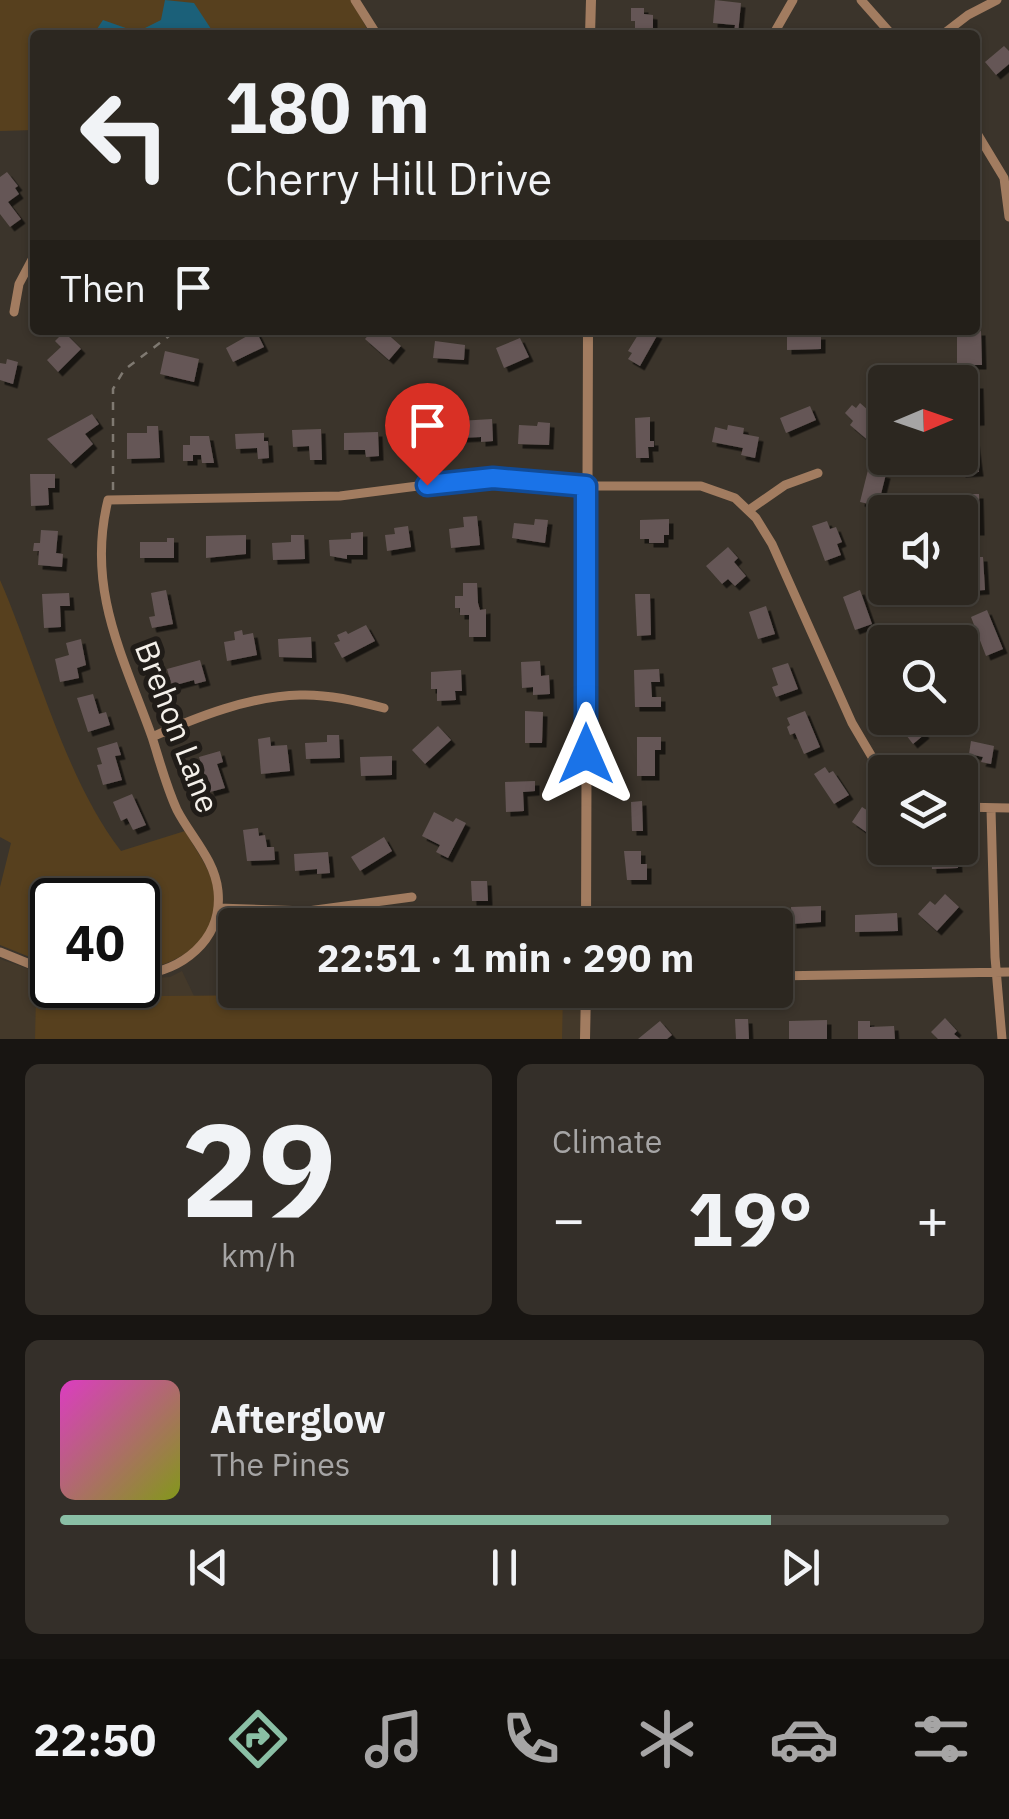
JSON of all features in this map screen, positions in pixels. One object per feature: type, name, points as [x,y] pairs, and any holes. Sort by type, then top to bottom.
[{"type":"street","points":[[356,0],[373,30]]},
{"type":"street","points":[[590,30],[591,0]]},
{"type":"street","points":[[776,30],[794,0]]},
{"type":"street","points":[[861,0],[888,30]]},
{"type":"street","points":[[948,30],[968,14],[998,0]]},
{"type":"street","points":[[980,138],[1007,182],[1009,217]]},
{"type":"street","points":[[14,312],[19,284],[30,263]]},
{"type":"street","points":[[586,908],[588,335]]},
{"type":"street","points":[[749,510],[785,486],[818,473]]},
{"type":"street","points":[[108,500],[340,496],[480,478],[586,486],[701,486],[724,492],[749,510],[772,544],[852,723],[872,755]]},
{"type":"street","name":"Brehon Lane","points":[[108,500],[102,558],[106,609],[176,808],[212,869],[218,908]]},
{"type":"street","points":[[152,737],[274,697],[320,696],[384,708]]},
{"type":"street","points":[[978,808],[1009,808]]},
{"type":"street","points":[[991,809],[1002,1039]]},
{"type":"street","points":[[330,908],[412,897]]},
{"type":"street","points":[[160,971],[188,959],[208,935],[218,908]]},
{"type":"street","points":[[0,952],[30,964]]},
{"type":"street","points":[[793,976],[1009,972]]},
{"type":"street","points":[[586,1008],[586,1039]]},
{"type":"path","points":[[108,500],[115,484],[113,389],[124,370],[170,335]]},
{"type":"shaded area","points":[[0,0],[351,0],[368,30],[30,30],[30,130],[0,131]]},
{"type":"shaded area","points":[[0,580],[68,756],[101,822],[121,851],[185,831],[214,888],[212,920],[195,945],[160,965],[160,878],[30,878],[30,957],[0,945],[0,887],[11,843],[0,837]]},
{"type":"shaded area","points":[[0,959],[30,969],[30,1008],[160,1008],[160,978],[182,971],[194,996],[218,996],[218,1008],[582,1008],[582,1039],[0,1039]]},
{"type":"shaded area","points":[[160,996],[218,996],[218,1008],[563,1008],[562,1039],[35,1039],[36,1008],[160,1008]]},
{"type":"water","points":[[165,0],[194,3],[212,30],[141,30],[161,20]]},
{"type":"water","points":[[103,20],[131,30],[96,30]]},
{"type":"building","points":[[715,0],[741,3],[738,30],[734,30],[735,25],[713,23]]},
{"type":"building","points":[[631,8],[644,8],[644,14],[653,15],[653,29],[635,29]]},
{"type":"building","points":[[1004,46],[1009,51],[1009,64],[996,75],[985,62]]},
{"type":"building","points":[[7,172],[19,194],[8,202],[21,219],[10,227],[0,214],[0,177]]},
{"type":"building","points":[[981,331],[982,365],[957,365],[957,335],[980,335]]},
{"type":"building","points":[[67,335],[81,349],[58,372],[47,360],[61,347],[55,341]]},
{"type":"building","points":[[249,335],[258,335],[264,347],[233,362],[226,348]]},
{"type":"building","points":[[369,335],[389,335],[401,346],[389,360],[365,339]]},
{"type":"building","points":[[638,335],[657,335],[640,366],[628,359],[632,353],[628,351]]},
{"type":"building","points":[[821,335],[821,349],[787,350],[787,336]]},
{"type":"building","points":[[520,338],[529,357],[504,368],[496,348]]},
{"type":"building","points":[[435,341],[465,345],[464,360],[433,358]]},
{"type":"building","points":[[165,351],[199,359],[194,382],[160,374]]},
{"type":"building","points":[[7,359],[18,362],[13,384],[0,380],[0,363],[6,364]]},
{"type":"building","points":[[860,403],[868,410],[868,440],[850,425],[853,421],[845,413],[852,405],[856,408]]},
{"type":"building","points":[[810,406],[816,420],[786,433],[780,418]]},
{"type":"building","points":[[92,414],[99,424],[85,434],[93,444],[71,464],[47,439]]},
{"type":"building","points":[[650,417],[650,441],[654,441],[654,447],[648,447],[649,458],[636,458],[635,418]]},
{"type":"building","points":[[492,419],[493,441],[459,438],[459,421]]},
{"type":"building","points":[[538,422],[550,423],[549,445],[518,444],[519,425],[537,426]]},
{"type":"building","points":[[434,425],[436,447],[406,450],[404,428]]},
{"type":"building","points":[[728,425],[759,437],[755,458],[741,455],[743,448],[712,442],[715,427],[727,430]]},
{"type":"building","points":[[147,426],[158,426],[160,458],[127,459],[127,433],[147,433]]},
{"type":"building","points":[[321,429],[322,460],[310,460],[309,446],[293,447],[292,430]]},
{"type":"building","points":[[378,432],[379,456],[366,457],[365,450],[344,450],[344,433]]},
{"type":"building","points":[[264,433],[269,458],[258,459],[257,448],[236,449],[235,434]]},
{"type":"building","points":[[190,436],[209,436],[214,463],[202,463],[201,455],[193,455],[193,461],[183,461],[183,445],[190,445]]},
{"type":"building","points":[[868,470],[868,475],[886,475],[881,495],[868,495],[868,504],[860,502]]},
{"type":"building","points":[[30,474],[55,474],[55,488],[48,488],[49,505],[31,506]]},
{"type":"building","points":[[979,494],[980,531],[978,495],[962,495]]},
{"type":"building","points":[[477,516],[480,545],[451,548],[449,529],[464,527],[463,517]]},
{"type":"building","points":[[535,519],[548,520],[545,543],[512,538],[514,523],[534,525]]},
{"type":"building","points":[[669,519],[669,535],[664,535],[664,543],[640,539],[640,520]]},
{"type":"building","points":[[827,521],[830,529],[836,527],[842,542],[837,544],[841,555],[825,561],[812,526]]},
{"type":"building","points":[[408,526],[411,547],[387,551],[385,535],[395,534],[394,528]]},
{"type":"building","points":[[41,530],[58,531],[56,553],[63,554],[62,567],[38,565],[39,551],[33,551],[34,543],[40,543]]},
{"type":"building","points":[[363,532],[363,555],[347,555],[347,559],[330,556],[329,540],[351,539],[351,533]]},
{"type":"building","points":[[246,535],[246,554],[206,558],[206,536]]},
{"type":"building","points":[[291,535],[304,535],[305,559],[273,560],[272,543],[291,542]]},
{"type":"building","points":[[167,538],[174,538],[174,558],[140,558],[140,542],[167,542]]},
{"type":"building","points":[[728,547],[746,576],[735,586],[728,579],[722,584],[706,566]]},
{"type":"building","points":[[978,557],[983,557],[985,590],[978,590]]},
{"type":"building","points":[[463,583],[477,583],[480,610],[486,609],[486,637],[469,637],[469,615],[460,615],[460,608],[455,608],[455,596],[463,596]]},
{"type":"building","points":[[166,590],[173,624],[152,628],[149,617],[155,616],[151,593]]},
{"type":"building","points":[[860,590],[872,624],[855,630],[843,597]]},
{"type":"building","points":[[69,593],[70,606],[60,606],[61,627],[44,628],[42,594]]},
{"type":"building","points":[[635,594],[650,594],[651,635],[637,636]]},
{"type":"building","points":[[766,606],[775,634],[758,639],[749,612]]},
{"type":"building","points":[[987,610],[1003,649],[986,656],[978,625],[971,617]]},
{"type":"building","points":[[366,625],[375,641],[342,658],[334,643],[340,641],[337,635]]},
{"type":"building","points":[[242,630],[243,635],[253,633],[257,655],[227,661],[224,642],[235,640],[234,632]]},
{"type":"building","points":[[311,637],[312,658],[279,657],[278,639]]},
{"type":"building","points":[[81,639],[86,665],[77,668],[79,678],[60,682],[55,659],[69,655],[66,643]]},
{"type":"building","points":[[200,660],[206,681],[172,686],[167,669]]},
{"type":"building","points":[[540,661],[541,676],[549,675],[550,694],[533,695],[533,687],[522,688],[521,662]]},
{"type":"building","points":[[788,663],[798,689],[776,697],[772,687],[778,685],[772,668]]},
{"type":"building","points":[[659,669],[660,682],[651,682],[652,697],[661,697],[661,707],[635,707],[634,670]]},
{"type":"building","points":[[461,670],[462,691],[455,691],[456,700],[437,701],[437,689],[431,689],[431,672]]},
{"type":"building","points":[[93,694],[99,714],[106,712],[110,725],[88,732],[77,698]]},
{"type":"building","points":[[525,711],[543,712],[542,743],[525,743]]},
{"type":"building","points":[[805,711],[820,747],[804,754],[795,733],[790,735],[787,718]]},
{"type":"building","points":[[438,726],[451,740],[425,764],[412,750]]},
{"type":"building","points":[[327,735],[339,735],[340,758],[306,759],[305,743],[327,742]]},
{"type":"building","points":[[906,735],[924,735],[913,744]]},
{"type":"building","points":[[270,737],[271,746],[287,745],[290,771],[261,774],[258,739]]},
{"type":"building","points":[[637,737],[661,737],[661,750],[655,750],[655,776],[637,776]]},
{"type":"building","points":[[971,741],[994,746],[991,764],[981,762],[983,757],[969,754]]},
{"type":"building","points":[[117,742],[121,755],[115,756],[122,780],[103,785],[97,748]]},
{"type":"building","points":[[220,751],[223,762],[217,764],[225,788],[210,792],[199,757]]},
{"type":"building","points":[[392,756],[392,775],[361,776],[360,757]]},
{"type":"building","points":[[825,767],[829,773],[833,771],[849,795],[834,804],[814,774]]},
{"type":"building","points":[[535,781],[535,791],[523,792],[524,811],[506,812],[505,782]]},
{"type":"building","points":[[132,794],[146,825],[133,830],[127,818],[121,821],[113,802]]},
{"type":"building","points":[[642,801],[643,831],[632,831],[631,802]]},
{"type":"building","points":[[862,807],[868,811],[868,833],[852,822]]},
{"type":"building","points":[[434,812],[453,822],[456,818],[466,823],[448,858],[436,852],[440,845],[422,836]]},
{"type":"building","points":[[258,828],[259,836],[265,835],[267,847],[274,847],[275,860],[247,861],[243,830]]},
{"type":"building","points":[[384,837],[392,851],[360,871],[351,857]]},
{"type":"building","points":[[624,851],[641,851],[641,864],[647,864],[647,880],[627,880]]},
{"type":"building","points":[[328,852],[330,873],[317,874],[317,869],[295,871],[294,854]]},
{"type":"building","points":[[932,865],[958,865],[958,868],[932,869]]},
{"type":"building","points":[[471,881],[487,881],[488,901],[472,901]]},
{"type":"building","points":[[945,894],[959,907],[937,931],[918,914],[930,901],[935,905]]},
{"type":"building","points":[[821,906],[821,922],[793,924],[791,907]]},
{"type":"building","points":[[897,913],[898,931],[855,932],[855,915]]},
{"type":"building","points":[[945,1018],[960,1039],[938,1039],[931,1032]]},
{"type":"building","points":[[735,1019],[748,1019],[749,1039],[736,1039]]},
{"type":"building","points":[[827,1020],[827,1039],[789,1039],[789,1021]]},
{"type":"building","points":[[660,1021],[672,1035],[667,1039],[638,1039]]},
{"type":"building","points":[[858,1021],[870,1021],[870,1027],[894,1026],[895,1039],[858,1039]]},
{"type":"route","points":[[427,485],[493,478],[586,486],[586,754]]}]
